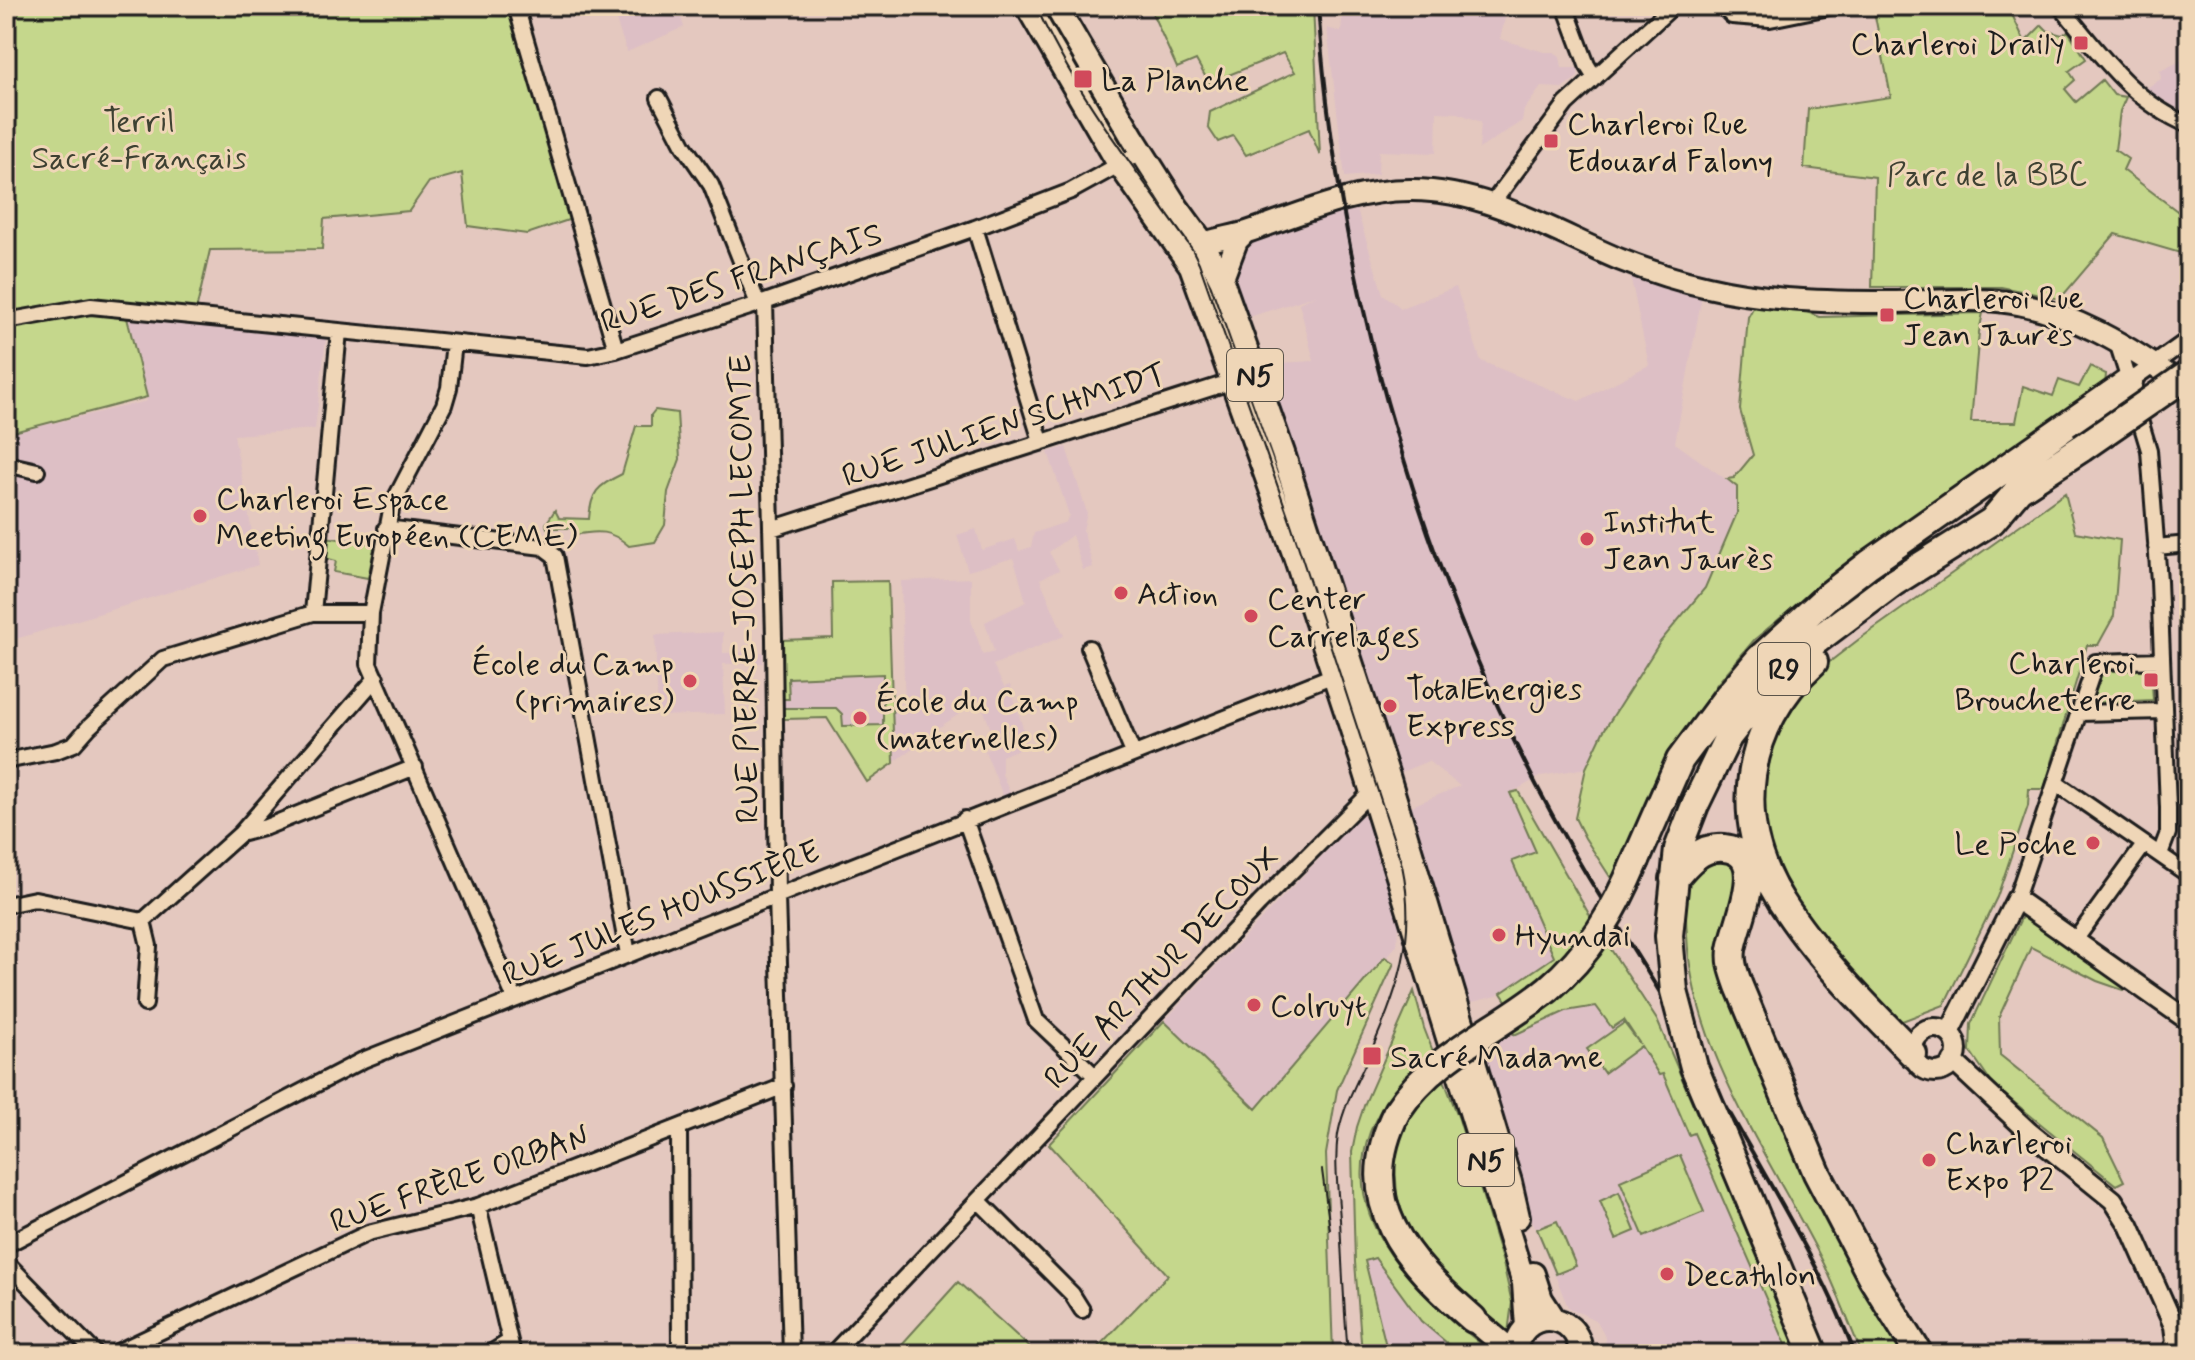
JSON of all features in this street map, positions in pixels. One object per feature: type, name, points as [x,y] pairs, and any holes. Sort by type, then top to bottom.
[{"type":"highway","name":"R9","points":[[1814,1354],[1694,1067],[1674,991],[1669,936],[1673,886],[1682,838],[1728,737],[1773,680],[1801,652],[1881,592],[1992,521],[2019,489],[2189,374]]},
{"type":"highway","points":[[1473,1319],[1439,1290],[1412,1261],[1395,1236],[1386,1215],[1379,1168],[1383,1141],[1410,1091],[1449,1055],[1545,991],[1583,955],[1619,901],[1680,760],[1760,658],[1829,595],[1869,564],[2129,382]]},
{"type":"highway","points":[[1802,622],[1975,510],[2019,489]]},
{"type":"highway","points":[[1913,1054],[1872,1012],[1782,902],[1765,865],[1752,824],[1750,775],[1756,748],[1766,725],[1778,703],[1805,670],[1936,567],[1945,552]]},
{"type":"highway","points":[[1682,838],[1681,797],[1701,733]]},
{"type":"highway","points":[[1673,886],[1702,851],[1729,849],[1744,861],[1750,877],[1749,889],[1731,955],[1739,986],[1817,1173],[1872,1278],[1919,1354]]},
{"type":"main road","name":"N5","points":[[1027,6],[1119,164],[1222,281],[1244,377],[1510,1182],[1541,1299],[1554,1319],[1571,1327],[1580,1344],[1581,1354]]},
{"type":"main road","name":"N5","points":[[1056,6],[1176,206],[1193,249],[1191,266],[1244,377]]},
{"type":"main road","points":[[1193,249],[1311,208],[1366,194],[1412,189],[1456,194],[1491,205],[1625,262],[1707,287],[1799,301],[1999,301],[2037,309],[2080,323],[2117,342],[2189,389]]},
{"type":"main road","points":[[1222,281],[1237,241],[1245,233]]},
{"type":"main road","name":"N5","points":[[1380,783],[1524,1283],[1527,1327],[1519,1337],[1513,1354],[1473,1319]]},
{"type":"main road","points":[[1527,1327],[1538,1320],[1554,1319]]},
{"type":"street","points":[[516,6],[616,350]]},
{"type":"street","points":[[1565,6],[1595,78]]},
{"type":"street","points":[[1491,205],[1566,104],[1673,6]]},
{"type":"street","points":[[1722,6],[1732,16],[1770,19],[1835,6]]},
{"type":"street","points":[[1749,17],[1761,6]]},
{"type":"street","points":[[2060,6],[2129,87],[2148,103],[2189,125]]},
{"type":"street","points":[[659,98],[684,146],[711,185],[761,303]]},
{"type":"street","name":"RUE DES FRANÇAIS","points":[[6,321],[91,306],[588,356],[616,350],[761,303],[975,228],[1071,191],[1142,152]]},
{"type":"street","points":[[975,228],[1041,441]]},
{"type":"street","name":"RUE PIERRE-JOSEPH LECOMTE","points":[[761,303],[771,529],[777,897],[791,1354]]},
{"type":"street","points":[[313,613],[339,331]]},
{"type":"street","points":[[2129,382],[2189,339]]},
{"type":"street","points":[[2117,342],[2149,450],[2162,660],[2168,833],[2160,854]]},
{"type":"street","points":[[454,343],[444,405],[392,505],[371,613],[369,664],[515,999]]},
{"type":"street","name":"RUE JULIEN SCHMIDT","points":[[771,529],[1244,377]]},
{"type":"street","points":[[6,464],[37,471]]},
{"type":"street","points":[[386,528],[543,547],[555,556],[628,954]]},
{"type":"street","points":[[2156,547],[2189,544]]},
{"type":"street","points":[[6,761],[56,751],[74,744],[163,659],[313,613],[371,613]]},
{"type":"street","points":[[1089,648],[1133,753]]},
{"type":"street","points":[[1949,1033],[2016,899],[2096,662],[2162,660]]},
{"type":"street","name":"RUE JULES HOUSSIÈRE","points":[[6,1245],[363,1060],[777,897],[965,819],[1344,673]]},
{"type":"street","points":[[143,921],[240,834],[376,678]]},
{"type":"street","points":[[2078,713],[2164,711]]},
{"type":"street","points":[[240,834],[266,827],[415,767]]},
{"type":"street","name":"RUE ARTHUR DECOUX","points":[[832,1354],[1095,1076],[1380,783]]},
{"type":"street","points":[[2056,783],[2189,875]]},
{"type":"street","points":[[965,819],[1036,1020],[1095,1076]]},
{"type":"street","points":[[2076,939],[2144,845]]},
{"type":"street","points":[[6,905],[35,899],[143,921]]},
{"type":"street","points":[[2016,899],[2189,1021]]},
{"type":"street","points":[[143,921],[149,946],[145,1004]]},
{"type":"street","points":[[1938,1028],[1949,1033],[1956,1044],[1953,1061],[1942,1070],[1921,1067],[1913,1054],[1915,1040],[1925,1030],[1938,1028]]},
{"type":"street","points":[[1953,1061],[2029,1132],[2113,1200],[2129,1225],[2174,1326],[2176,1342],[2171,1354]]},
{"type":"street","name":"RUE FRÈRE ORBAN","points":[[113,1354],[368,1233],[478,1206],[784,1086]]},
{"type":"street","points":[[679,1128],[680,1354]]},
{"type":"street","points":[[978,1200],[1072,1294],[1082,1310]]},
{"type":"street","points":[[478,1206],[511,1348],[489,1354]]},
{"type":"street","points":[[6,1262],[96,1354]]},
{"type":"shaded area","points":[[611,6],[677,6],[684,27],[627,52]]},
{"type":"shaded area","points":[[1343,6],[1501,6],[1506,14],[1500,39],[1554,52],[1560,56],[1562,68],[1578,68],[1578,77],[1562,88],[1541,87],[1524,110],[1522,121],[1479,149],[1481,122],[1458,113],[1437,112],[1436,153],[1379,151],[1378,174],[1345,177],[1327,28],[1341,32]]},
{"type":"shaded area","points":[[2189,57],[2189,115],[2145,89],[2161,79],[2160,71]]},
{"type":"shaded area","points":[[1357,210],[1383,294],[1401,308],[1456,287],[1481,361],[1579,401],[1649,365],[1631,279],[1638,266],[1703,290],[1675,443],[1737,487],[1738,513],[1705,588],[1660,642],[1603,732],[1586,768],[1541,776],[1511,793],[1536,853],[1512,861],[1555,957],[1497,996],[1464,1004],[1407,808],[1460,786],[1428,761],[1397,774],[1261,371],[1280,363],[1314,361],[1299,303],[1317,295],[1246,318],[1233,287],[1231,254],[1266,228]]},
{"type":"shaded area","points":[[120,302],[327,330],[315,429],[234,435],[258,565],[6,642],[6,434],[147,401]]},
{"type":"shaded area","points":[[1066,447],[1087,513],[1083,530],[1093,567],[1083,570],[1072,535],[1049,552],[1059,570],[1040,579],[1064,636],[993,665],[1004,687],[1010,685],[1028,745],[1002,756],[1002,774],[1011,795],[1004,798],[985,751],[994,747],[990,737],[993,735],[981,703],[968,708],[928,735],[867,782],[827,718],[784,719],[782,657],[890,654],[892,710],[905,709],[901,581],[971,578],[971,620],[983,655],[994,651],[985,622],[1026,602],[1018,573],[1013,558],[968,571],[957,535],[976,529],[982,550],[1015,539],[1019,551],[1031,547],[1034,533],[1066,522],[1069,515],[1048,452]]},
{"type":"shaded area","name":"École du Camp (primaires)","points":[[723,632],[723,653],[763,652],[763,663],[723,664],[725,714],[658,716],[655,635]]},
{"type":"shaded area","points":[[1361,815],[1368,816],[1400,916],[1397,945],[1256,1110],[1164,1021]]},
{"type":"shaded area","points":[[1597,1006],[1624,1019],[1659,1075],[1663,1073],[1688,1134],[1694,1132],[1790,1354],[1608,1354],[1604,1334],[1597,1321],[1568,1307],[1520,1191],[1476,1052],[1566,1011]]},
{"type":"shaded area","points":[[1375,1257],[1421,1321],[1460,1354],[1388,1354],[1365,1261]]},
{"type":"green space","name":"Terril Sacré-Français","points":[[6,6],[517,6],[577,217],[527,234],[468,226],[462,173],[429,182],[409,211],[324,219],[322,249],[210,250],[196,311],[125,310],[147,397],[6,434]]},
{"type":"green space","points":[[1149,6],[1313,6],[1320,155],[1309,129],[1246,155],[1233,136],[1218,142],[1208,127],[1210,112],[1295,72],[1283,53],[1209,83],[1196,60],[1177,68]]},
{"type":"green space","name":"Parc de la BBC","points":[[1873,6],[2008,6],[2025,42],[2042,25],[2048,31],[2062,35],[2068,31],[2086,59],[2069,71],[2075,80],[2065,89],[2076,102],[2102,80],[2114,95],[2126,97],[2120,111],[2115,150],[2128,159],[2123,170],[2189,220],[2189,258],[2185,261],[2184,254],[2115,234],[2060,299],[2001,287],[1872,287],[1875,177],[1804,168],[1808,109],[1891,97]]},
{"type":"green space","points":[[1760,295],[1820,317],[1983,313],[1971,422],[2016,422],[2023,386],[2053,396],[2059,380],[2079,387],[2090,366],[2106,374],[2105,385],[1821,584],[1754,640],[1717,684],[1675,746],[1614,883],[1575,818],[1586,768],[1603,732],[1660,642],[1705,588],[1737,513],[1737,487],[1727,479],[1734,478],[1753,455],[1740,410],[1748,317]]},
{"type":"green space","points":[[655,410],[677,413],[680,459],[668,492],[665,525],[655,542],[629,546],[604,533],[575,535],[573,528],[547,528],[546,524],[555,510],[559,518],[589,519],[591,502],[597,491],[622,474],[636,426],[651,426],[651,415]]},
{"type":"green space","points":[[2065,493],[2075,532],[2120,540],[2114,616],[2098,645],[2087,645],[2044,789],[2029,789],[2028,806],[1997,897],[1944,1005],[1897,1023],[1800,910],[1777,874],[1761,822],[1760,775],[1776,720],[1810,677]]},
{"type":"green space","points":[[325,537],[375,544],[368,578],[334,572],[336,561],[325,558]]},
{"type":"green space","points":[[888,581],[894,763],[867,782],[827,718],[784,719],[783,708],[836,708],[842,714],[843,726],[883,725],[883,674],[788,678],[789,699],[783,699],[782,640],[833,638],[832,582]]},
{"type":"green space","points":[[2151,669],[2153,700],[2091,703],[2103,671]]},
{"type":"green space","points":[[1518,791],[1593,921],[1554,965],[1507,1002],[1501,993],[1554,957],[1512,861],[1536,852],[1510,793]]},
{"type":"green space","points":[[1726,855],[1741,873],[1724,950],[1912,1354],[1862,1354],[1824,1264],[1719,1064],[1692,979],[1686,909],[1693,869]]},
{"type":"green space","points":[[2023,914],[2125,987],[2123,990],[2097,981],[2031,947],[1999,1017],[2000,1055],[2103,1138],[2124,1181],[2116,1185],[1994,1086],[1970,1051],[1971,1024]]},
{"type":"green space","points":[[1606,942],[1657,1020],[1800,1354],[1790,1354],[1694,1133],[1689,1135],[1663,1074],[1659,1075],[1641,1046],[1604,1073],[1587,1049],[1624,1023],[1640,1044],[1624,1020],[1612,1028],[1596,1006],[1566,1011],[1514,1035],[1511,1025]]},
{"type":"green space","points":[[1385,957],[1394,963],[1337,1090],[1326,1154],[1333,1354],[1091,1354],[1168,1275],[1049,1144],[1164,1021],[1256,1109]]},
{"type":"green space","points":[[1414,991],[1424,1028],[1459,1119],[1503,1263],[1512,1303],[1508,1333],[1430,1260],[1415,1240],[1397,1196],[1394,1148],[1406,1119],[1384,1104],[1370,1132],[1363,1167],[1365,1200],[1376,1231],[1416,1286],[1493,1354],[1460,1354],[1421,1321],[1375,1258],[1365,1261],[1388,1354],[1362,1354],[1355,1262],[1352,1152],[1365,1103]]},
{"type":"green space","points":[[1680,1155],[1704,1212],[1644,1237],[1620,1181]]},
{"type":"green space","points":[[1619,1192],[1635,1231],[1616,1239],[1600,1201]]},
{"type":"green space","points":[[1557,1221],[1576,1266],[1556,1274],[1537,1229]]},
{"type":"green space","points":[[958,1282],[1037,1354],[893,1354]]},
{"type":"tram line","points":[[1036,6],[1088,101],[1199,263],[1291,524],[1402,865],[1408,918],[1402,966],[1387,1012],[1346,1105],[1338,1134],[1336,1155],[1348,1354]]},
{"type":"tram line","points":[[1322,1170],[1330,1230]]},
{"type":"railway","points":[[1318,6],[1329,117],[1347,229],[1371,342],[1402,454],[1439,565],[1482,672],[1531,774],[1585,872],[1671,1011],[1782,1205],[1821,1278],[1855,1354]]},
{"type":"place","name":"Charleroi Draily","points":[[2081,43]]},
{"type":"place","name":"La Planche","points":[[1083,79]]},
{"type":"place","name":"Charleroi Rue Edouard Falony","points":[[1551,141]]},
{"type":"place","name":"Charleroi Rue Jean Jaurès","points":[[1887,315]]},
{"type":"place","name":"Charleroi Espace Meeting Européen (CEME)","points":[[200,516]]},
{"type":"place","name":"Institut Jean Jaurès","points":[[1587,539]]},
{"type":"place","name":"Action","points":[[1121,593]]},
{"type":"place","name":"Center Carrelages","points":[[1251,616]]},
{"type":"place","name":"Charleroi Broucheterre","points":[[2151,680]]},
{"type":"place","name":"École du Camp (primaires)","points":[[690,681]]},
{"type":"place","name":"TotalEnergies Express","points":[[1390,706]]},
{"type":"place","name":"École du Camp (maternelles)","points":[[860,718]]},
{"type":"place","name":"Le Poche","points":[[2093,843]]},
{"type":"place","name":"Hyundai","points":[[1499,935]]},
{"type":"place","name":"Colruyt","points":[[1254,1005]]},
{"type":"place","name":"Sacré Madame","points":[[1372,1056]]},
{"type":"place","name":"Charleroi Expo P2","points":[[1929,1160]]},
{"type":"place","name":"Decathlon","points":[[1667,1274]]}]
